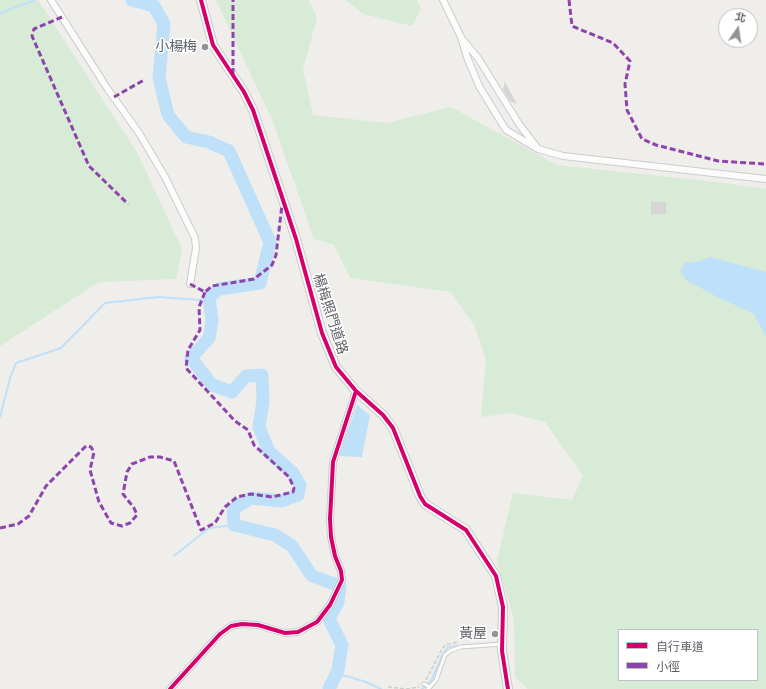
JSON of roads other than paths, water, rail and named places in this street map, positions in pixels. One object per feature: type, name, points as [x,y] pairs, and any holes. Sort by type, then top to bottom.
[{"type":"street","points":[[50,0],[107,88],[139,133],[165,177],[195,238],[196,248],[190,284]]},
{"type":"street","name":"楊梅照門道路","points":[[202,0],[213,45],[237,80],[253,110],[296,239],[322,333],[340,374],[356,391],[383,415],[393,428],[420,496],[425,504],[466,530],[496,576],[503,607],[502,644],[508,689]]},
{"type":"street","points":[[443,0],[461,37],[479,86],[506,130],[538,149],[563,156],[766,179]]},
{"type":"street","points":[[461,37],[478,58],[519,124],[538,149]]},
{"type":"street","points":[[170,689],[220,634],[231,626],[242,624],[271,627],[285,633],[298,632],[317,622],[330,606],[342,580],[341,571],[335,556],[331,537],[331,479],[333,462],[345,431],[356,391]]},
{"type":"lane","points":[[424,684],[429,688],[436,680],[445,655],[450,651],[461,647],[502,644]]},
{"type":"water","points":[[710,257],[766,272],[766,337],[754,314],[717,297],[686,280],[680,271],[685,263],[700,261]]},
{"type":"water","points":[[357,405],[370,415],[362,457],[339,456]]},
{"type":"waterway","points":[[0,13],[35,0]]},
{"type":"waterway","points":[[132,0],[154,6],[164,24],[159,78],[168,115],[186,137],[209,142],[229,151],[270,242],[260,283],[219,289],[209,297],[212,321],[209,338],[191,358],[212,385],[232,392],[246,376],[262,375],[263,401],[259,427],[269,452],[293,473],[300,485],[298,495],[282,501],[251,498],[233,509],[234,525],[275,535],[292,546],[312,576],[340,586],[338,602],[329,619],[342,645],[338,670],[329,689]]},
{"type":"waterway","points":[[0,417],[10,378],[16,363],[61,348],[105,303],[158,297],[200,300],[209,297]]},
{"type":"waterway","points":[[174,556],[209,528],[234,525]]},
{"type":"waterway","points":[[422,689],[431,681],[443,654],[448,647],[486,644]]},
{"type":"waterway","points":[[336,673],[366,682],[381,689]]},
{"type":"place","name":"小楊梅","points":[[205,47]]},
{"type":"place","name":"黃屋","points":[[495,634]]}]
